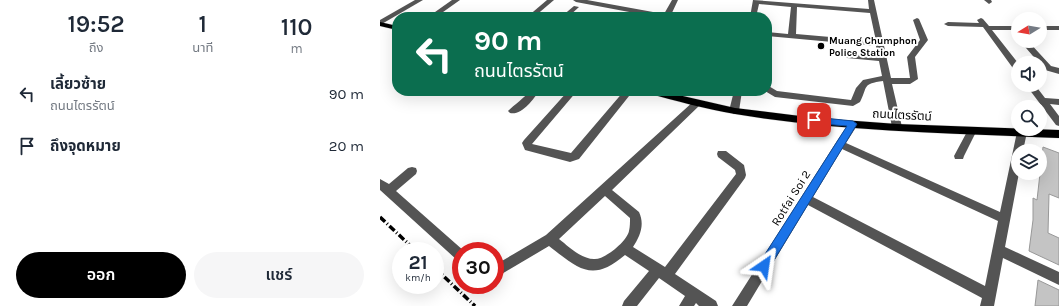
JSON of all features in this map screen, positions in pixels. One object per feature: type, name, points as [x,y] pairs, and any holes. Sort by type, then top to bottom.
[{"type":"main road","points":[[380,23],[392,27]]},
{"type":"main road","name":"ถนนไตรรัตน์","points":[[670,96],[734,111],[789,118],[897,127],[1011,132]]},
{"type":"main road","name":"ถนนไตรรัตน์","points":[[1047,133],[1059,134]]},
{"type":"street","points":[[399,12],[420,0]]},
{"type":"street","points":[[439,12],[457,0]]},
{"type":"street","points":[[536,12],[551,0]]},
{"type":"street","points":[[669,12],[675,0]]},
{"type":"street","points":[[871,0],[897,127]]},
{"type":"street","points":[[754,12],[756,1],[874,11]]},
{"type":"street","points":[[569,12],[576,4],[632,12]]},
{"type":"street","points":[[792,36],[794,5]]},
{"type":"street","points":[[380,23],[392,16]]},
{"type":"street","points":[[772,92],[775,94],[853,103],[856,100],[859,87],[867,81],[910,81],[914,79],[911,57],[924,40],[917,20]]},
{"type":"street","points":[[948,24],[985,24],[1011,27]]},
{"type":"street","points":[[985,24],[1011,59]]},
{"type":"street","points":[[1047,28],[1059,28]]},
{"type":"street","points":[[772,34],[880,44]]},
{"type":"street","points":[[1030,48],[1048,68],[1059,71]]},
{"type":"street","points":[[847,56],[883,60]]},
{"type":"street","points":[[1036,92],[1042,100]]},
{"type":"street","points":[[513,111],[522,105],[530,96]]},
{"type":"street","points":[[569,96],[527,143],[528,147],[570,158],[574,156],[625,96]]},
{"type":"street","points":[[734,111],[737,96]]},
{"type":"street","points":[[1047,101],[1059,102]]},
{"type":"street","points":[[504,267],[550,239],[605,190],[697,103]]},
{"type":"street","points":[[1047,106],[1059,123]]},
{"type":"street","name":"Rotfai Soi 2","points":[[739,306],[853,124]]},
{"type":"street","points":[[959,156],[972,130]]},
{"type":"street","points":[[840,144],[1004,219]]},
{"type":"street","points":[[629,306],[661,273],[742,175],[740,168],[722,154]]},
{"type":"street","points":[[412,170],[384,187],[452,248]]},
{"type":"street","points":[[806,199],[988,300],[1012,180]]},
{"type":"street","points":[[550,239],[587,265],[598,266],[625,248],[635,234],[635,216],[605,190]]},
{"type":"street","points":[[625,248],[711,306]]},
{"type":"street","points":[[998,250],[1059,279]]},
{"type":"street","points":[[686,306],[694,294]]},
{"type":"building","points":[[1047,148],[1059,153],[1059,198],[1049,194],[1048,233],[1059,238],[1059,265],[1029,251],[1033,220],[1033,198],[1037,200],[1039,180],[1047,180]]},
{"type":"building","points":[[1038,280],[1059,290],[1059,306],[1035,306]]},
{"type":"railway","points":[[380,217],[406,242]]},
{"type":"railway","points":[[444,277],[475,306]]},
{"type":"place","name":"Muang Chumphon Police Station","points":[[821,46]]},
{"type":"route","points":[[764,266],[853,124],[814,120]]}]
